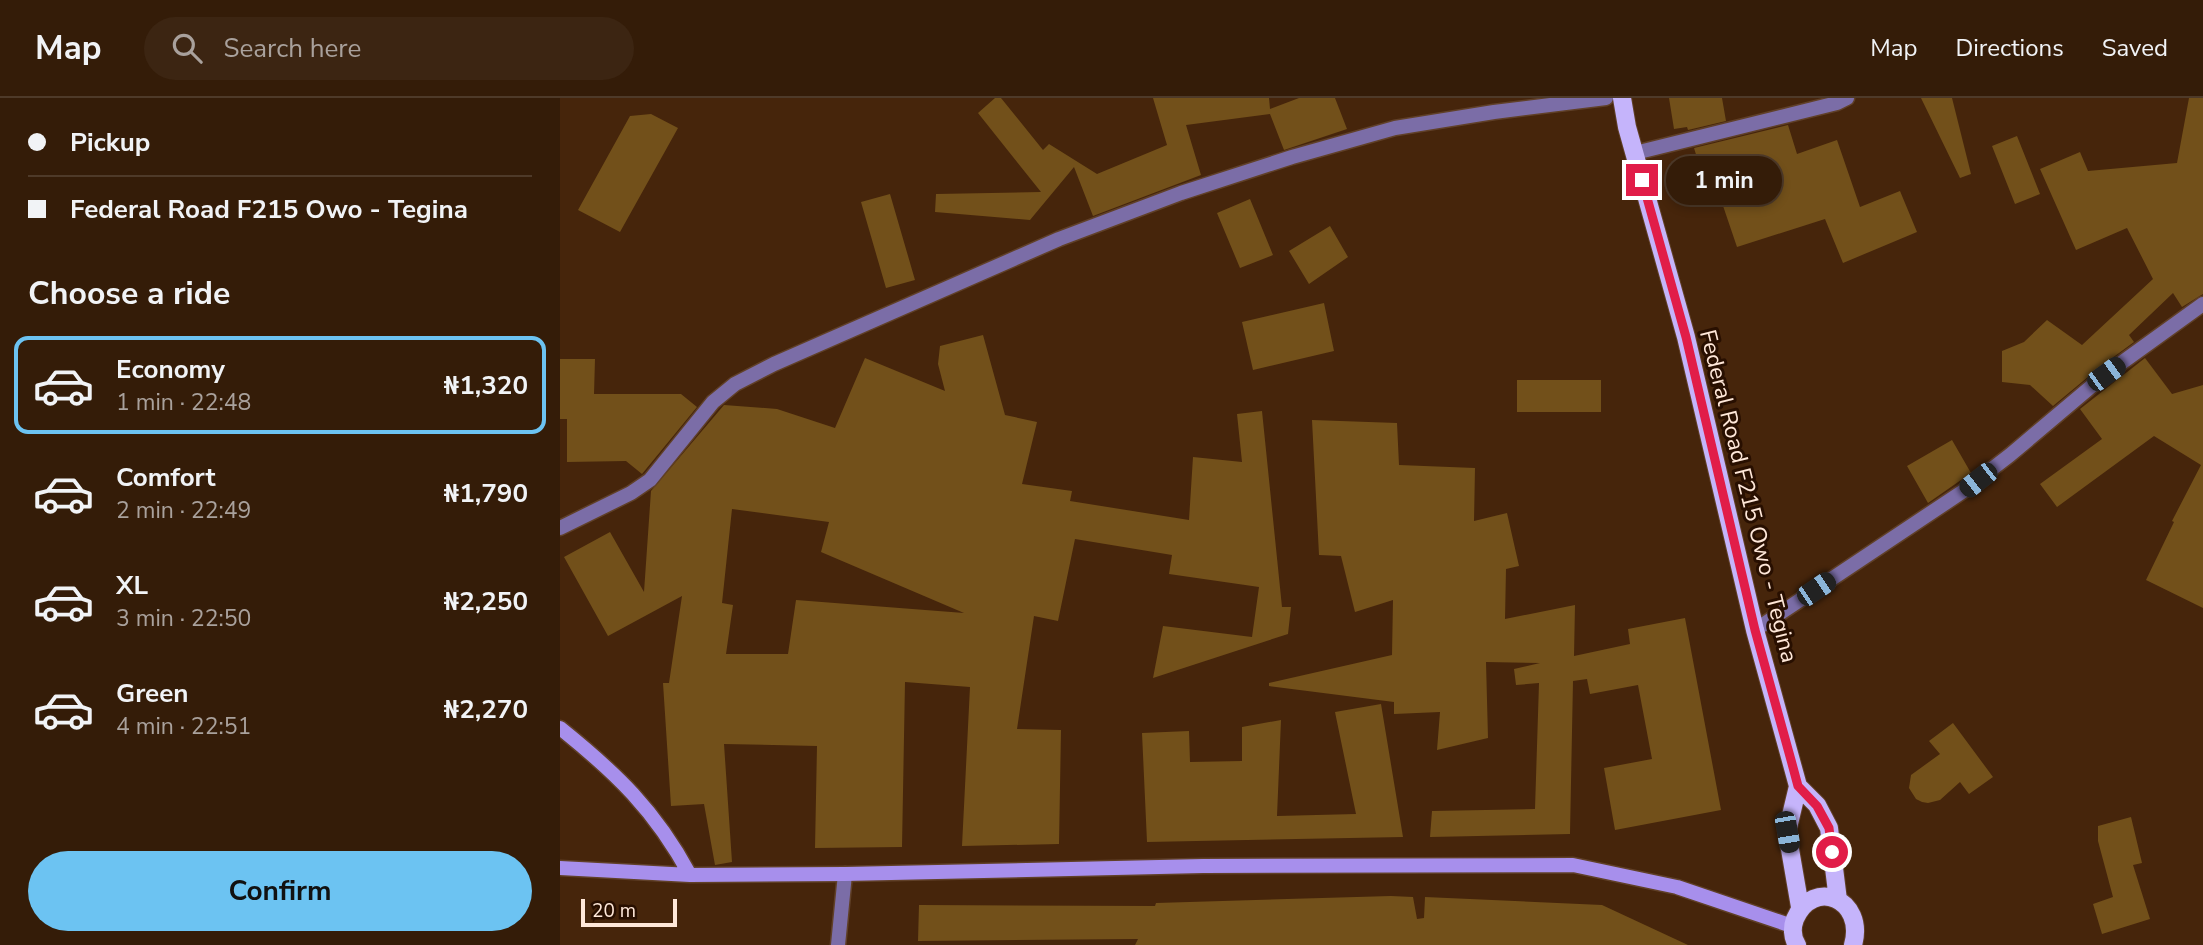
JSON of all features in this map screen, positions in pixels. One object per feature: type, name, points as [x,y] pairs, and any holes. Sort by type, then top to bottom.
[{"type":"main road","name":"Federal Road F215 Owo - Tegina","points":[[1622,98],[1686,337],[1755,630],[1798,786],[1787,832],[1800,907]]},
{"type":"main road","points":[[560,728],[590,751],[639,798],[672,841],[690,875]]},
{"type":"main road","points":[[1798,786],[1817,806],[1829,828],[1838,900]]},
{"type":"main road","points":[[560,868],[690,875],[1203,866],[1573,865],[1677,887],[1792,926]]},
{"type":"main road","points":[[1797,945],[1792,926],[1800,907],[1814,898],[1826,897],[1838,900],[1852,912],[1857,930],[1853,945]]},
{"type":"street","points":[[560,528],[631,493],[649,480],[713,402],[735,384],[774,364],[1059,239],[1181,193],[1292,157],[1395,128],[1494,111],[1606,98]]},
{"type":"street","points":[[1635,153],[1837,103],[1847,98]]},
{"type":"street","points":[[1755,630],[1962,492],[2106,374],[2203,304]]},
{"type":"street","points":[[838,945],[845,874]]},
{"type":"building","points":[[995,98],[1001,98],[1043,150],[1049,144],[1097,174],[1167,145],[1153,98],[1269,98],[1270,109],[1299,98],[1335,98],[1347,129],[1284,150],[1270,114],[1186,125],[1201,175],[1093,216],[1074,167],[1030,220],[935,212],[936,194],[1041,192],[978,113]]},
{"type":"building","points":[[1669,98],[1722,98],[1726,121],[1688,130],[1687,127],[1674,129]]},
{"type":"building","points":[[1921,98],[1952,98],[1971,174],[1960,178]]},
{"type":"building","points":[[2189,98],[2203,98],[2203,294],[2182,307],[2173,293],[2129,335],[2134,342],[2053,406],[2030,385],[2002,382],[2002,351],[2024,342],[2047,320],[2082,345],[2153,279],[2127,228],[2076,250],[2040,169],[2080,152],[2088,171],[2177,163]]},
{"type":"building","points":[[651,114],[678,128],[620,232],[578,210],[630,116]]},
{"type":"building","points":[[1788,125],[1797,154],[1837,140],[1860,207],[1900,191],[1917,232],[1843,263],[1825,219],[1737,247],[1720,197],[1703,203],[1696,179],[1703,177],[1694,148]]},
{"type":"building","points":[[2017,136],[2040,194],[2015,204],[1992,146]]},
{"type":"building","points":[[890,194],[915,280],[886,288],[861,202]]},
{"type":"building","points":[[1250,199],[1273,255],[1240,268],[1217,213]]},
{"type":"building","points":[[1330,226],[1348,257],[1309,284],[1289,251]]},
{"type":"building","points":[[1324,303],[1334,351],[1253,370],[1242,322]]},
{"type":"building","points":[[983,335],[1005,415],[1037,422],[1022,484],[1072,491],[1070,501],[1189,520],[1193,457],[1242,462],[1237,414],[1262,411],[1282,607],[1291,607],[1288,634],[1153,678],[1163,626],[1252,637],[1259,587],[1169,574],[1172,555],[1075,539],[1058,621],[1034,616],[1017,729],[1061,730],[1059,844],[962,846],[970,687],[905,682],[902,847],[815,848],[817,746],[724,744],[732,862],[715,865],[704,804],[671,806],[663,683],[669,683],[682,596],[608,636],[564,557],[610,532],[644,592],[651,491],[724,405],[777,409],[835,428],[865,358],[945,391],[938,364],[940,346]],"holes":[[[732,509],[829,522],[821,552],[964,613],[796,600],[788,654],[726,654],[733,605],[722,603]]]},
{"type":"building","points":[[2145,358],[2172,394],[2203,385],[2203,608],[2146,580],[2201,465],[2154,436],[2057,507],[2040,484],[2102,439],[2080,409]]},
{"type":"building","points":[[560,359],[595,359],[594,394],[681,394],[697,407],[642,474],[626,461],[567,462],[567,419],[560,419]]},
{"type":"building","points":[[1517,380],[1601,380],[1601,412],[1517,412]]},
{"type":"building","points":[[1312,420],[1397,423],[1399,465],[1475,468],[1474,521],[1507,513],[1519,566],[1506,569],[1505,619],[1575,605],[1574,656],[1630,644],[1628,629],[1685,618],[1721,810],[1615,830],[1604,768],[1652,759],[1638,685],[1590,694],[1587,679],[1573,681],[1570,834],[1430,837],[1432,811],[1535,809],[1539,683],[1516,685],[1514,669],[1540,663],[1486,662],[1488,738],[1437,750],[1440,712],[1394,714],[1394,702],[1269,686],[1269,683],[1392,655],[1393,600],[1355,612],[1341,556],[1319,555]]},
{"type":"building","points":[[1952,440],[1971,473],[1928,503],[1907,466]]},
{"type":"building","points":[[1381,704],[1403,837],[1147,842],[1142,733],[1189,731],[1190,762],[1242,761],[1242,727],[1281,720],[1277,816],[1356,814],[1335,712]]},
{"type":"building","points":[[1953,723],[1993,777],[1969,794],[1960,782],[1940,800],[1922,802],[1916,799],[1909,788],[1911,775],[1940,754],[1929,741]]},
{"type":"building","points":[[2131,817],[2142,863],[2133,865],[2150,919],[2102,934],[2093,904],[2113,897],[2098,841],[2098,826]]},
{"type":"building","points":[[1413,897],[1417,919],[1424,918],[1425,897],[1602,905],[1688,945],[1135,945],[1138,939],[918,941],[919,905],[1155,906],[1156,903]]},
{"type":"route","points":[[1642,180],[1686,337],[1755,630],[1798,786],[1817,806],[1829,828],[1832,852]]}]
